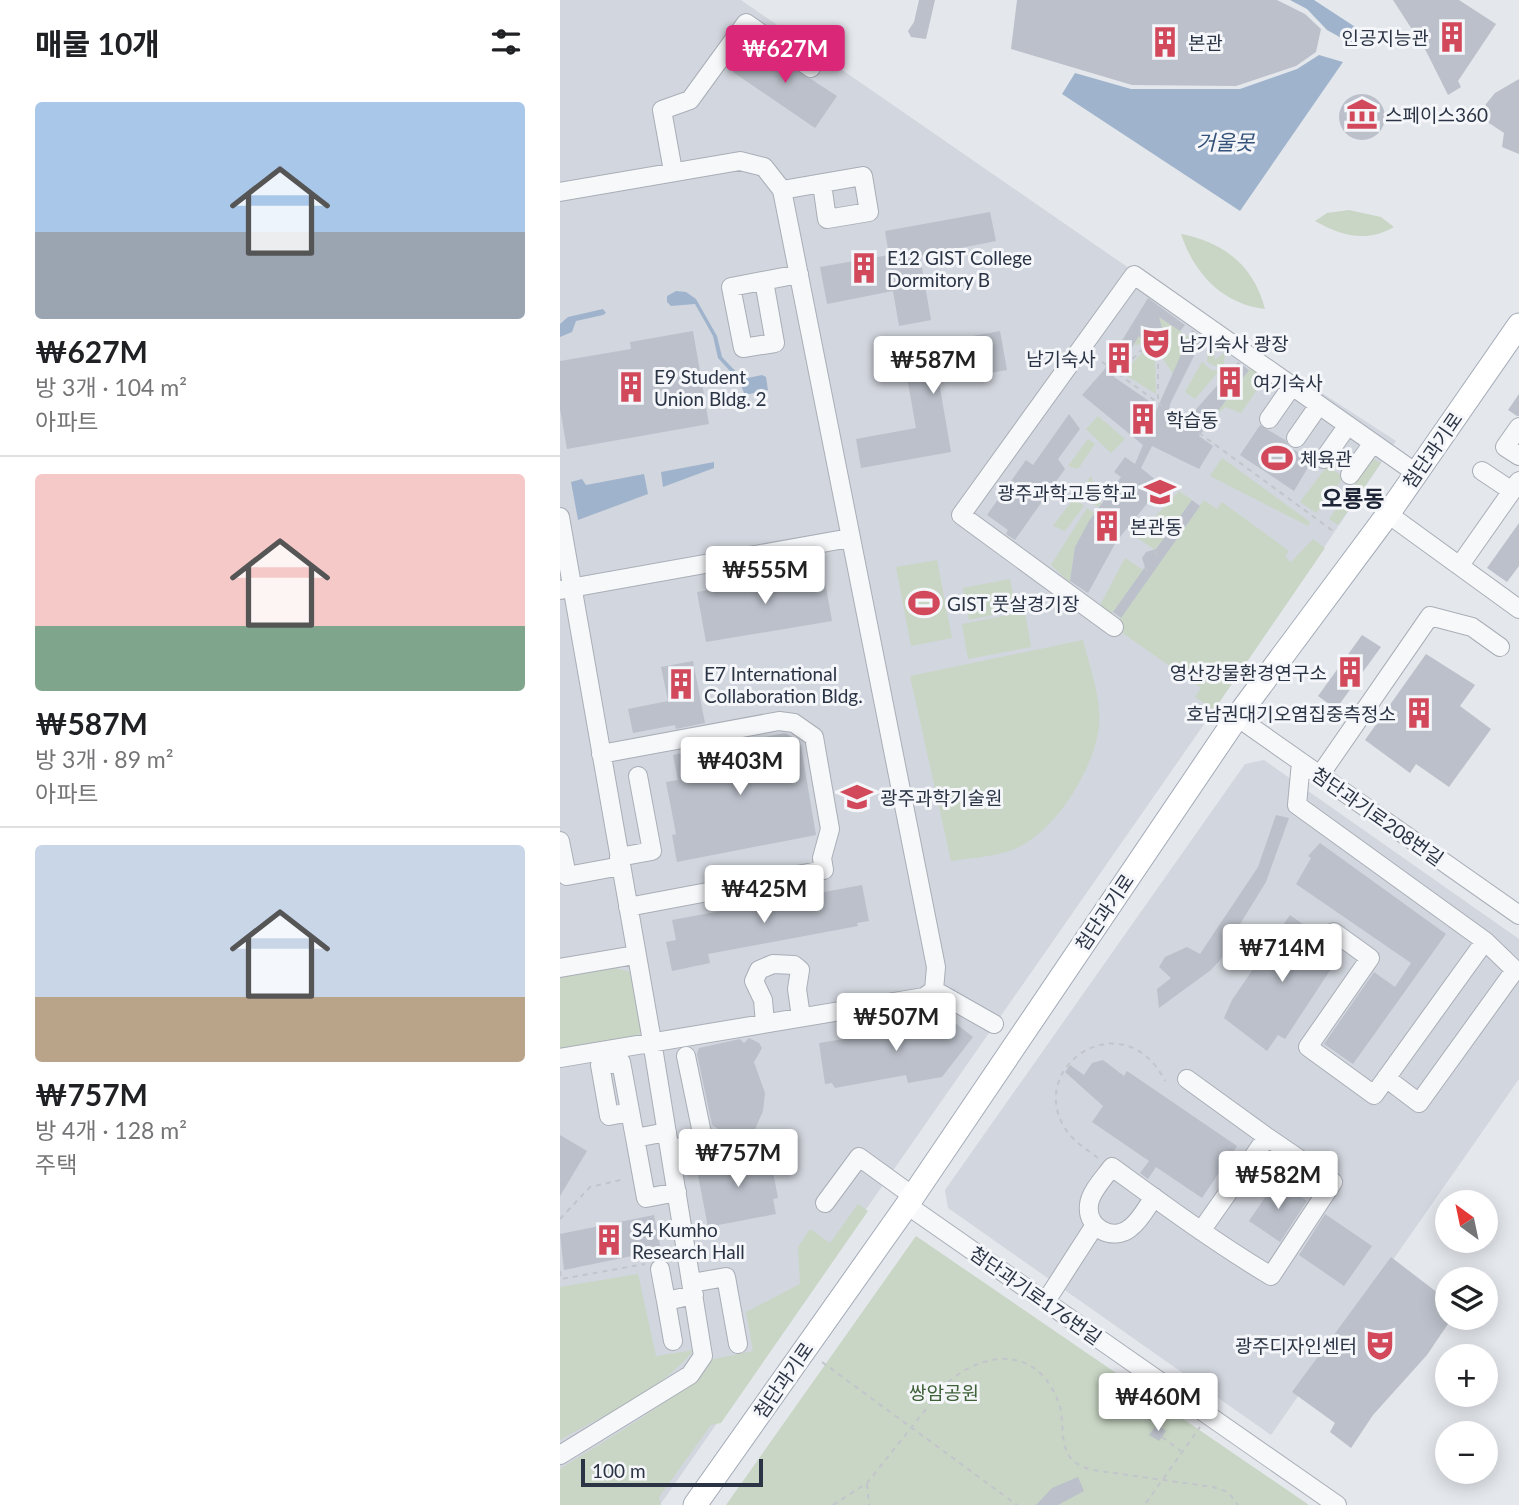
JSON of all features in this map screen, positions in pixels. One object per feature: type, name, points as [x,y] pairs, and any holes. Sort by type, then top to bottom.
[{"type":"main road","name":"첨단과기로","points":[[695,1505],[910,1200],[1237,717],[1388,514],[1519,325]]},
{"type":"street","points":[[673,171],[662,110],[690,100],[746,23],[811,68]]},
{"type":"street","points":[[560,192],[740,161],[764,167],[782,190],[936,967],[934,990]]},
{"type":"street","points":[[782,190],[822,184]]},
{"type":"street","points":[[764,281],[799,274]]},
{"type":"street","points":[[1114,627],[961,515],[1135,275],[1416,473]]},
{"type":"street","points":[[1269,419],[1292,386]]},
{"type":"street","points":[[1296,438],[1319,405]]},
{"type":"street","points":[[1324,459],[1348,425]]},
{"type":"street","points":[[1519,427],[1505,447],[1519,456]]},
{"type":"street","points":[[1350,475],[1373,443]]},
{"type":"street","points":[[1460,565],[1516,486],[1482,471]]},
{"type":"street","points":[[1388,514],[1519,609]]},
{"type":"street","points":[[560,517],[566,589],[601,754],[669,1141],[703,1356],[697,1367],[667,1390],[560,1455]]},
{"type":"street","points":[[566,589],[850,538]]},
{"type":"street","points":[[1320,775],[1430,616],[1472,627],[1500,647]]},
{"type":"street","name":"첨단과기로208번길","points":[[1237,717],[1519,915]]},
{"type":"street","points":[[601,754],[779,721],[794,723],[814,737],[828,816],[830,829],[822,858],[824,870],[628,907]]},
{"type":"street","points":[[1301,762],[1297,805],[1485,941],[1514,970],[1419,1103],[1386,1078]]},
{"type":"street","points":[[560,841],[564,876],[652,851],[638,776]]},
{"type":"street","points":[[1334,932],[1370,958],[1308,1047],[1374,1095],[1485,941]]},
{"type":"street","points":[[560,968],[635,954]]},
{"type":"street","points":[[765,1023],[763,1000],[755,975],[759,970],[773,964],[794,965],[800,970],[797,989],[801,1017]]},
{"type":"street","points":[[560,1058],[924,997],[934,990]]},
{"type":"street","points":[[934,990],[994,1024]]},
{"type":"street","points":[[635,1138],[704,1143],[686,1056]]},
{"type":"street","points":[[1154,1197],[1129,1229],[1121,1233],[1100,1229],[1089,1213],[1088,1205],[1112,1167],[1154,1197],[1201,1231],[1271,1276],[1333,1182],[1187,1079]]},
{"type":"street","points":[[629,1112],[646,1198],[677,1192]]},
{"type":"street","points":[[1201,1231],[1267,1137]]},
{"type":"street","name":"첨단과기로176번길","points":[[825,1203],[859,1157],[910,1200],[1051,1304],[1338,1505]]},
{"type":"street","points":[[1051,1304],[1100,1229]]},
{"type":"street","points":[[660,1269],[673,1341]]},
{"type":"street","points":[[666,1301],[726,1277],[738,1344]]},
{"type":"path","points":[[1118,374],[1149,343],[1158,347],[1158,403]]},
{"type":"path","points":[[1082,348],[1334,531]]},
{"type":"path","points":[[1154,552],[1162,559]]},
{"type":"path","points":[[1144,568],[1152,574]]},
{"type":"path","points":[[1112,1167],[1073,1139],[1062,1124],[1056,1106],[1057,1088],[1064,1070],[1076,1056],[1091,1047],[1110,1043],[1128,1045],[1144,1053],[1157,1065],[1165,1081]]},
{"type":"path","points":[[560,1219],[578,1204],[590,1187],[626,1179]]},
{"type":"path","points":[[560,1271],[561,1279],[659,1262],[660,1269]]},
{"type":"path","points":[[833,1505],[867,1483],[961,1370],[980,1360],[1000,1356],[1018,1360],[1035,1370],[1054,1393],[1060,1410],[1066,1448],[1078,1464],[1093,1471],[1164,1478],[1220,1489],[1228,1492],[1238,1505]]},
{"type":"path","points":[[822,1362],[1017,1505]]},
{"type":"path","points":[[1146,1503],[1200,1426]]},
{"type":"path","points":[[1162,1437],[1182,1452]]},
{"type":"path","points":[[867,1483],[869,1505]]},
{"type":"shaded area","name":"광주과학기술원","points":[[560,0],[741,0],[1120,262],[1396,441],[1214,710],[660,1505],[560,1505]]},
{"type":"shaded area","points":[[1264,760],[1519,939],[1519,1079],[1442,1190],[1435,1190],[1435,1200],[1271,1435],[948,1208],[945,1190],[1245,764]]},
{"type":"green space","points":[[1349,210],[1381,217],[1394,227],[1374,235],[1354,236],[1335,231],[1315,221],[1327,213]]},
{"type":"green space","points":[[1181,234],[1211,243],[1235,258],[1253,280],[1265,309],[1236,301],[1212,284],[1202,274]]},
{"type":"green space","points":[[1153,313],[1189,337],[1173,374],[1160,354],[1166,343],[1162,335],[1146,344],[1133,345]]},
{"type":"green space","points":[[1147,348],[1155,354],[1156,394],[1122,373]]},
{"type":"green space","points":[[1222,348],[1214,353],[1215,360],[1225,352],[1224,365],[1217,367],[1207,362],[1208,351]]},
{"type":"green space","points":[[1202,362],[1211,370],[1219,371],[1195,399],[1185,392]]},
{"type":"green space","points":[[1255,362],[1268,374],[1241,413],[1226,407],[1215,415]]},
{"type":"green space","points":[[1098,416],[1125,439],[1111,453],[1086,429]]},
{"type":"green space","points":[[1088,439],[1095,444],[1078,469],[1068,466]]},
{"type":"green space","points":[[1222,458],[1310,522],[1308,526],[1210,476]]},
{"type":"green space","points":[[1373,459],[1381,463],[1338,525],[1329,519]]},
{"type":"green space","points":[[1327,466],[1344,477],[1316,513],[1300,502]]},
{"type":"green space","points":[[1091,476],[1101,504],[1098,507],[1078,493]]},
{"type":"green space","points":[[1179,491],[1192,500],[1155,550],[1136,537]]},
{"type":"green space","points":[[1074,498],[1084,506],[1065,531],[1053,526]]},
{"type":"green space","points":[[1204,500],[1217,509],[1222,502],[1289,551],[1285,557],[1291,562],[1313,539],[1325,548],[1214,710],[1195,697],[1201,688],[1114,627]]},
{"type":"green space","points":[[1087,508],[1094,513],[1075,547],[1070,583],[1051,565]]},
{"type":"green space","points":[[1125,558],[1143,570],[1110,616],[1098,609]]},
{"type":"green space","name":"GIST 풋살경기장","points":[[937,560],[952,638],[911,646],[896,567]]},
{"type":"green space","points":[[1010,579],[1016,610],[969,620],[963,588]]},
{"type":"green space","points":[[1025,612],[1031,647],[968,659],[962,624]]},
{"type":"green space","points":[[1083,640],[1097,693],[1099,725],[1096,742],[1080,781],[1056,817],[1025,843],[1002,853],[951,861],[910,676]]},
{"type":"green space","points":[[615,963],[618,969],[632,972],[642,1031],[633,1040],[560,1053],[560,975]]},
{"type":"green space","points":[[858,1204],[868,1211],[721,1423],[711,1425],[659,1497],[661,1505],[560,1505],[560,1469],[664,1403],[684,1388],[710,1360],[753,1351],[746,1312],[800,1284],[798,1247],[810,1229],[830,1243]]},
{"type":"green space","name":"쌍암공원","points":[[916,1236],[1309,1505],[726,1505]]},
{"type":"green space","points":[[638,1274],[656,1356],[694,1350],[681,1365],[649,1390],[560,1440],[560,1287]]},
{"type":"water","points":[[1290,0],[1314,0],[1366,34],[1356,46],[1327,30],[1307,9]]},
{"type":"water","name":"거울못","points":[[1319,55],[1343,62],[1240,211],[1062,94],[1075,73],[1131,89],[1240,89],[1297,69]]},
{"type":"water","points":[[676,291],[686,292],[696,299],[717,336],[722,357],[743,379],[762,375],[766,377],[768,390],[745,395],[739,381],[718,358],[713,336],[695,304],[671,306],[667,302],[667,296]]},
{"type":"water","points":[[603,309],[606,313],[603,315],[576,321],[572,332],[560,337],[560,324],[568,317]]},
{"type":"water","points":[[714,462],[714,468],[663,487],[661,472]]},
{"type":"water","points":[[644,474],[648,494],[578,520],[571,482],[582,479],[586,485]]},
{"type":"building","points":[[919,0],[935,0],[926,39],[911,37],[908,31],[914,22]]},
{"type":"building","name":"본관","points":[[1017,0],[1277,0],[1305,14],[1321,29],[1316,52],[1296,66],[1236,86],[1132,85],[1011,49]]},
{"type":"building","name":"인공지능관","points":[[1393,0],[1459,0],[1496,24],[1458,81],[1461,87],[1448,95],[1426,51]]},
{"type":"building","points":[[754,42],[837,96],[815,128],[733,72]]},
{"type":"building","points":[[1519,79],[1519,154],[1502,147],[1504,133],[1489,123],[1484,114],[1486,104],[1495,93]]},
{"type":"building","name":"스페이스360","points":[[1362,94],[1378,101],[1385,117],[1378,133],[1362,140],[1346,133],[1339,117],[1346,101]]},
{"type":"building","name":"E12 GIST College Dormitory B","points":[[990,212],[996,241],[920,256],[931,320],[899,326],[893,291],[827,304],[820,267],[889,255],[885,231]]},
{"type":"building","points":[[1148,298],[1185,325],[1180,331],[1159,317],[1166,343],[1164,349],[1160,354],[1151,353],[1139,336],[1114,377],[1149,401],[1147,408],[1156,411],[1192,330],[1203,338],[1170,404],[1169,415],[1183,424],[1238,362],[1249,370],[1199,436],[1213,446],[1199,469],[1152,446],[1141,468],[1162,485],[1116,542],[1088,593],[1070,581],[1075,547],[1089,521],[1121,477],[1114,472],[1125,457],[1135,464],[1143,445],[1082,395],[1104,370]]},
{"type":"building","name":"E9 Student Union Bldg. 2","points":[[693,331],[709,424],[567,449],[560,409],[560,361],[631,349],[630,342]]},
{"type":"building","points":[[1000,331],[1007,370],[939,382],[951,452],[861,468],[856,439],[916,428],[902,349]]},
{"type":"building","points":[[1519,394],[1519,416],[1517,416],[1508,410]]},
{"type":"building","points":[[1069,414],[1080,429],[1058,459],[1065,469],[1015,540],[1006,534],[1008,530],[987,515],[1026,460],[1033,465]]},
{"type":"building","name":"체육관","points":[[1260,425],[1285,440],[1290,448],[1313,459],[1294,491],[1240,455]]},
{"type":"building","points":[[1192,500],[1200,506],[1121,618],[1113,612],[1145,567],[1142,558],[1146,552],[1156,549]]},
{"type":"building","points":[[1519,523],[1519,566],[1507,582],[1487,568]]},
{"type":"building","points":[[823,570],[832,621],[706,642],[697,592]]},
{"type":"building","name":"영산강물환경연구소","points":[[1362,635],[1381,647],[1336,709],[1318,696]]},
{"type":"building","name":"호남권대기오염집중측정소","points":[[1426,654],[1475,685],[1460,706],[1491,729],[1449,787],[1416,764],[1410,773],[1365,740]]},
{"type":"building","name":"E7 International Collaboration Bldg.","points":[[693,661],[705,723],[676,729],[675,725],[633,733],[628,709],[668,701],[661,667]]},
{"type":"building","points":[[785,733],[800,741],[816,835],[677,862],[672,835],[676,834],[666,782],[678,780],[673,755]]},
{"type":"building","points":[[1276,815],[1289,818],[1266,882],[1240,924],[1247,930],[1211,970],[1159,1008],[1157,989],[1171,978],[1159,967],[1165,957],[1187,947],[1200,954],[1258,867]]},
{"type":"building","points":[[1320,843],[1446,934],[1353,1064],[1324,1044],[1374,972],[1395,987],[1411,963],[1296,884],[1311,858],[1308,856]]},
{"type":"building","points":[[862,885],[869,921],[857,923],[858,926],[708,954],[710,963],[672,971],[666,942],[676,940],[672,920]]},
{"type":"building","points":[[1290,915],[1342,952],[1285,1039],[1278,1035],[1267,1051],[1224,1018],[1232,1000]]},
{"type":"building","points":[[932,1005],[973,1037],[942,1077],[908,1083],[906,1075],[835,1088],[832,1083],[825,1084],[819,1043],[912,1028]]},
{"type":"building","points":[[749,1038],[759,1043],[762,1048],[754,1062],[765,1093],[763,1111],[755,1129],[740,1138],[732,1138],[712,1125],[697,1054],[699,1048],[740,1039],[744,1043]]},
{"type":"building","points":[[1103,1060],[1124,1076],[1127,1071],[1237,1146],[1202,1198],[1156,1167],[1148,1179],[1140,1173],[1149,1161],[1092,1122],[1103,1106],[1065,1072],[1070,1065],[1084,1075],[1092,1063]]},
{"type":"building","points":[[560,1135],[587,1151],[560,1196]]},
{"type":"building","points":[[769,1151],[778,1198],[773,1199],[776,1214],[708,1227],[696,1165]]},
{"type":"building","points":[[1276,1181],[1307,1201],[1280,1242],[1249,1221]]},
{"type":"building","points":[[1325,1214],[1372,1246],[1344,1286],[1299,1255]]},
{"type":"building","name":"S4 Kumho Research Hall","points":[[654,1215],[661,1250],[564,1270],[560,1234]]},
{"type":"building","name":"광주디자인센터","points":[[1391,1257],[1435,1291],[1435,1330],[1444,1330],[1427,1355],[1373,1415],[1351,1448],[1330,1432],[1335,1423],[1292,1392]]},
{"type":"building","points":[[1157,1424],[1166,1431],[1159,1441],[1149,1435]]},
{"type":"building","points":[[1078,1477],[1084,1491],[1058,1505],[1036,1505],[1052,1488]]},
{"type":"place","name":"인공지능관","points":[[1452,37]]},
{"type":"place","name":"본관","points":[[1165,42]]},
{"type":"place","name":"스페이스360","points":[[1362,114]]},
{"type":"place","name":"E12 GIST College Dormitory B","points":[[864,268]]},
{"type":"place","name":"남기숙사 광장","points":[[1156,343]]},
{"type":"place","name":"남기숙사","points":[[1119,358]]},
{"type":"place","name":"여기숙사","points":[[1230,382]]},
{"type":"place","name":"E9 Student Union Bldg. 2","points":[[631,387]]},
{"type":"place","name":"학습동","points":[[1143,419]]},
{"type":"place","name":"체육관","points":[[1277,458]]},
{"type":"place","name":"광주과학고등학교","points":[[1160,492]]},
{"type":"place","name":"본관동","points":[[1107,526]]},
{"type":"place","name":"GIST 풋살경기장","points":[[924,603]]},
{"type":"place","name":"영산강물환경연구소","points":[[1350,672]]},
{"type":"place","name":"E7 International Collaboration Bldg.","points":[[681,684]]},
{"type":"place","name":"호남권대기오염집중측정소","points":[[1419,713]]},
{"type":"place","name":"광주과학기술원","points":[[857,797]]},
{"type":"place","name":"S4 Kumho Research Hall","points":[[609,1240]]},
{"type":"place","name":"광주디자인센터","points":[[1380,1345]]},
{"type":"district","name":"오룡동","points":[[1353,498]]}]
